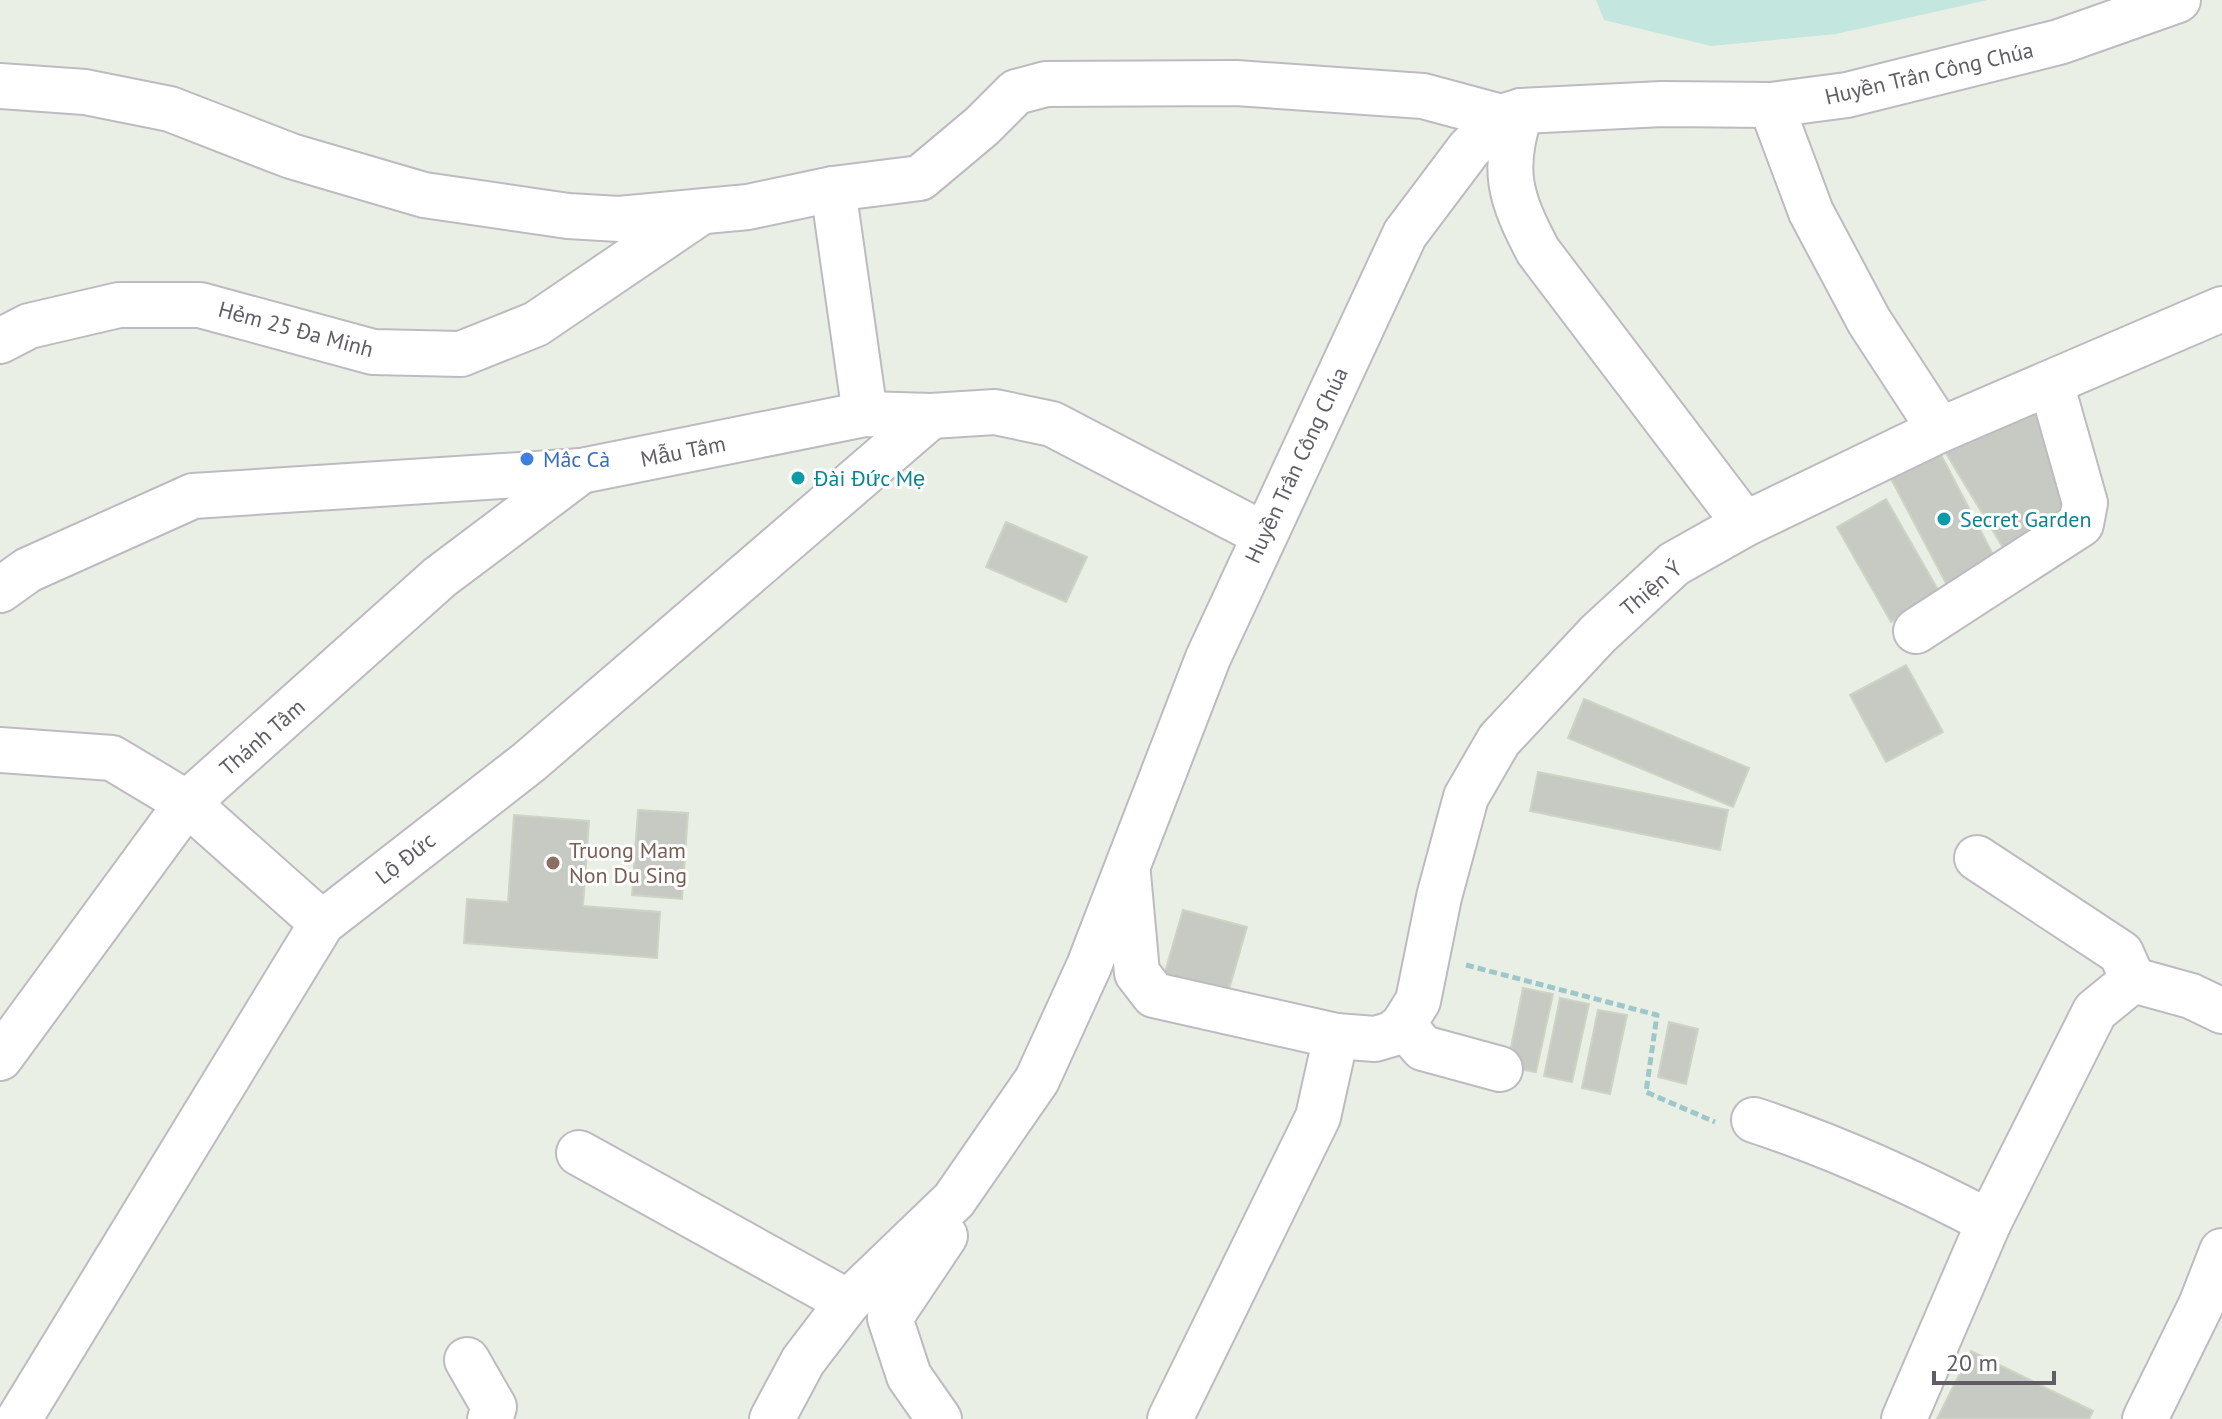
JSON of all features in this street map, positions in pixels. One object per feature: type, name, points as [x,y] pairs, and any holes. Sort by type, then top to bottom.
[{"type":"street","name":"Huyền Trân Công Chúa","points":[[782,1412],[803,1361],[848,1302],[954,1200],[1037,1080],[1089,966],[1208,658],[1263,534],[1405,234],[1469,149],[1511,114],[1662,104],[1771,105],[1847,95],[2059,42],[2178,0]]},
{"type":"street","points":[[0,86],[85,92],[170,109],[291,156],[424,195],[568,216],[619,219],[748,207],[833,189],[920,178],[1016,92],[1046,84],[1206,82],[1423,96],[1511,114],[1508,176],[1518,213],[1531,238],[1745,524]]},
{"type":"street","points":[[1771,105],[1811,212],[1869,321],[1940,430]]},
{"type":"street","points":[[833,189],[865,414]]},
{"type":"street","name":"Hẻm 25 Đa Minh","points":[[0,341],[29,326],[119,305],[200,305],[373,352],[461,354],[536,324],[702,211]]},
{"type":"street","name":"Thiện Ý","points":[[1403,1025],[1418,1001],[1466,797],[1499,740],[1598,634],[1674,564],[1745,524],[1940,430],[2222,309]]},
{"type":"street","points":[[1916,631],[2081,524],[2085,503],[2051,383]]},
{"type":"street","name":"Mẫu Tâm","points":[[0,590],[28,570],[193,496],[581,471],[865,414],[931,416],[995,412],[1052,424],[1263,534]]},
{"type":"street","name":"Lộ Đức","points":[[24,1414],[322,923],[529,762],[931,416]]},
{"type":"street","name":"Thánh Tâm","points":[[0,1058],[187,803],[440,577],[581,471]]},
{"type":"street","points":[[0,750],[112,758],[187,803],[322,923]]},
{"type":"street","points":[[1977,858],[2121,953],[2133,980]]},
{"type":"street","points":[[1127,867],[1137,973],[1154,995],[1336,1036],[1375,1039],[1403,1025],[1423,1048],[1500,1069]]},
{"type":"street","points":[[2133,980],[2191,996],[2222,1011]]},
{"type":"street","points":[[1904,1419],[1989,1222],[2095,1011],[2133,980]]},
{"type":"street","points":[[1170,1419],[1318,1117],[1336,1036]]},
{"type":"street","points":[[1754,1120],[1837,1149],[1922,1187],[1989,1222]]},
{"type":"street","points":[[579,1153],[848,1302]]},
{"type":"street","points":[[939,1419],[909,1376],[890,1318],[952,1226],[954,1200]]},
{"type":"street","points":[[2145,1419],[2201,1305],[2222,1251]]},
{"type":"street","points":[[467,1360],[494,1407],[490,1419]]},
{"type":"path","points":[[1427,954],[1657,1015],[1646,1092],[1691,1114]]},
{"type":"shaded area","points":[[1596,0],[1988,0],[1836,34],[1711,46],[1604,20]]},
{"type":"building","points":[[2038,408],[2069,498],[2054,529],[2010,559],[1944,450]]},
{"type":"building","name":"Secret Garden","points":[[1937,447],[1999,566],[1950,591],[1888,473]]},
{"type":"building","points":[[1886,499],[1941,595],[1891,622],[1837,527]]},
{"type":"building","points":[[1006,522],[1087,557],[1066,602],[986,567]]},
{"type":"building","points":[[1906,665],[1943,732],[1886,762],[1850,695]]},
{"type":"building","points":[[1584,699],[1749,768],[1733,807],[1568,738]]},
{"type":"building","points":[[1538,772],[1728,810],[1720,850],[1530,811]]},
{"type":"building","points":[[638,810],[688,813],[682,899],[632,895]]},
{"type":"building","points":[[514,815],[589,821],[583,906],[660,912],[657,958],[464,943],[467,899],[508,902]]},
{"type":"building","points":[[1183,910],[1247,927],[1227,996],[1163,979]]},
{"type":"building","points":[[1523,988],[1553,994],[1536,1072],[1507,1067]]},
{"type":"building","points":[[1560,998],[1589,1004],[1572,1082],[1544,1076]]},
{"type":"building","points":[[1598,1010],[1627,1015],[1610,1094],[1582,1088]]},
{"type":"building","points":[[1669,1022],[1698,1029],[1686,1084],[1658,1077]]},
{"type":"building","points":[[1971,1351],[2093,1411],[2089,1419],[1937,1419]]},
{"type":"place","name":"Mâc Cà","points":[[527,459]]},
{"type":"place","name":"Đài Đức Mẹ","points":[[798,478]]},
{"type":"place","name":"Secret Garden","points":[[1944,519]]},
{"type":"place","name":"Truong Mam Non Du Sing","points":[[553,863]]}]
